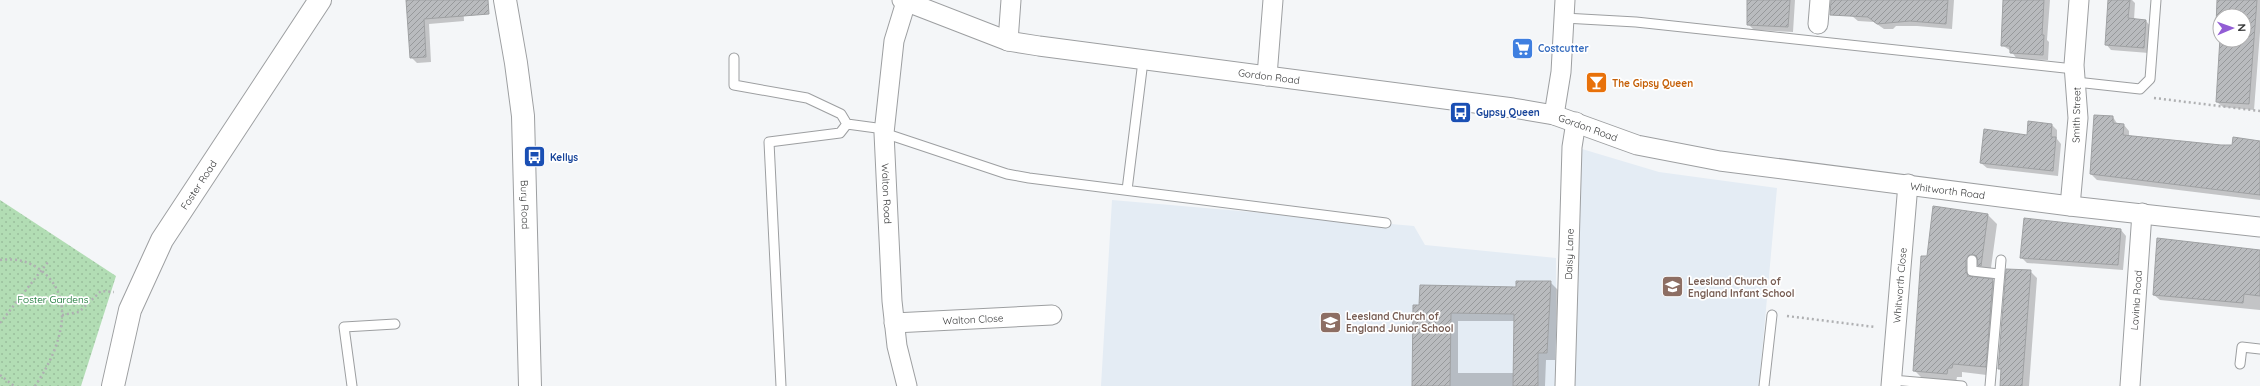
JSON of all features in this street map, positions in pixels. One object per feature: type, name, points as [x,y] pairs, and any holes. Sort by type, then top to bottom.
[{"type":"main road","name":"Foster Road","points":[[113,386],[124,332],[134,299],[162,240],[173,220],[320,0]]},
{"type":"main road","name":"Bury Road","points":[[505,0],[523,116],[530,386]]},
{"type":"street","points":[[1008,41],[1011,0]]},
{"type":"street","points":[[1267,76],[1273,0]]},
{"type":"street","points":[[1818,24],[1820,0]]},
{"type":"street","name":"Smith Street","points":[[2070,206],[2078,118],[2075,76],[2079,0]]},
{"type":"street","name":"Gordon Road","points":[[904,1],[1008,41],[1143,61],[1492,105],[1554,115],[1637,145]]},
{"type":"street","name":"Walton Road","points":[[904,1],[894,41],[884,131],[894,323],[897,346],[907,386]]},
{"type":"street","points":[[1554,115],[1560,83],[1564,9]]},
{"type":"street","name":"Daisy Lane","points":[[1565,386],[1572,147],[1576,122]]},
{"type":"street","name":"Whitworth Road","points":[[1637,145],[1720,161],[2070,206],[2260,227]]},
{"type":"street","name":"Whitworth Close","points":[[1891,383],[1908,184]]},
{"type":"street","name":"Lavinia Road","points":[[2130,386],[2142,214]]},
{"type":"street","name":"Walton Close","points":[[894,323],[1052,316]]},
{"type":"lane","points":[[1564,9],[1644,22],[2075,76],[2140,89],[2150,78],[2156,0]]},
{"type":"lane","points":[[734,58],[734,85],[807,98],[841,114],[847,124],[884,131],[1007,174],[1386,223]]},
{"type":"lane","points":[[1127,190],[1143,61]]},
{"type":"lane","points":[[781,386],[769,142],[840,133],[847,124]]},
{"type":"lane","points":[[1972,260],[1972,271],[1999,274]]},
{"type":"lane","points":[[1990,386],[2001,260]]},
{"type":"lane","points":[[1764,386],[1772,315]]},
{"type":"lane","points":[[352,386],[344,327],[395,324]]},
{"type":"lane","points":[[2240,364],[2242,347],[2260,349]]},
{"type":"lane","points":[[1891,383],[1962,386]]},
{"type":"path","points":[[2156,99],[2260,111]]},
{"type":"path","points":[[0,260],[20,260],[30,263],[50,278],[58,291],[62,315],[56,345],[35,386]]},
{"type":"path","points":[[0,323],[48,262]]},
{"type":"path","points":[[62,315],[79,312],[104,291],[134,299]]},
{"type":"path","points":[[1772,315],[1896,330]]},
{"type":"path","points":[[0,375],[14,386]]},
{"type":"shaded area","name":"Leesland Church of England Infant School","points":[[1582,149],[1659,172],[1777,188],[1759,386],[1572,386]]},
{"type":"shaded area","name":"Leesland Church of England Junior School","points":[[1112,200],[1414,226],[1425,245],[1556,258],[1556,386],[1101,386]]},
{"type":"green space","name":"Foster Gardens","points":[[0,200],[116,276],[81,386],[0,386]]},
{"type":"building","points":[[406,0],[488,0],[489,14],[424,19],[426,57],[410,58]]},
{"type":"building","points":[[1747,0],[1790,0],[1788,27],[1747,25]]},
{"type":"building","points":[[1831,0],[1948,0],[1946,24],[1910,21],[1877,24],[1868,17],[1830,15]]},
{"type":"building","points":[[2003,0],[2044,0],[2042,35],[2044,35],[2043,55],[2010,53],[2010,46],[2001,46]]},
{"type":"building","points":[[2108,0],[2130,0],[2128,18],[2146,20],[2144,48],[2105,45]]},
{"type":"building","points":[[2217,0],[2257,0],[2249,104],[2216,102],[2219,48],[2252,48],[2252,8],[2217,8]]},
{"type":"building","points":[[2094,115],[2113,116],[2113,123],[2124,124],[2123,135],[2221,145],[2232,145],[2233,137],[2260,141],[2260,195],[2090,174]]},
{"type":"building","points":[[2028,121],[2052,124],[2051,137],[2056,137],[2053,171],[1980,163],[1984,129],[2027,135]]},
{"type":"building","points":[[1933,206],[1988,214],[1981,266],[1978,266],[1977,257],[1975,255],[1969,255],[1966,260],[1966,271],[1968,276],[1993,279],[1986,367],[1953,364],[1952,368],[1948,368],[1947,374],[1913,371],[1921,256],[1927,256]]},
{"type":"building","points":[[2024,218],[2121,229],[2118,265],[2020,258]]},
{"type":"building","points":[[2157,238],[2260,250],[2260,296],[2244,294],[2243,303],[2153,295]]},
{"type":"building","points":[[2006,269],[2031,270],[2022,386],[2000,386],[2001,369],[1998,369]]},
{"type":"building","points":[[1516,281],[1551,281],[1547,353],[1538,353],[1538,386],[1513,386],[1514,314],[1451,313],[1450,386],[1412,386],[1413,305],[1419,305],[1420,285],[1516,287]]},
{"type":"place","name":"Costcutter","points":[[1522,48]]},
{"type":"place","name":"The Gipsy Queen","points":[[1597,83]]},
{"type":"place","name":"Gypsy Queen","points":[[1461,112]]},
{"type":"place","name":"Kellys","points":[[535,157]]},
{"type":"place","name":"Leesland Church of England Infant School","points":[[1672,287]]},
{"type":"place","name":"Leesland Church of England Junior School","points":[[1330,322]]}]
